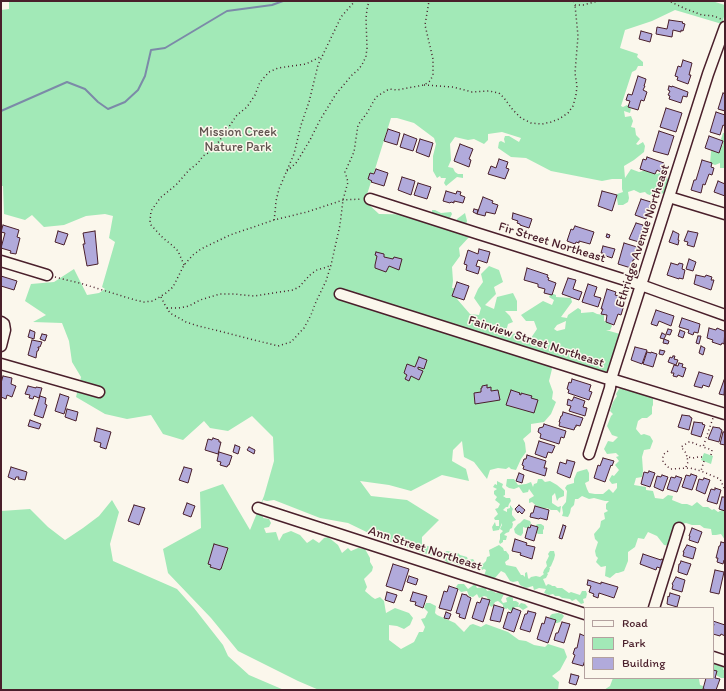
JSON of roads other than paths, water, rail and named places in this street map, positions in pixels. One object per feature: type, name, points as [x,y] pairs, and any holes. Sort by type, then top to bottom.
[{"type":"street","name":"Ethridge Avenue Northeast","points":[[590,454],[610,388],[611,379],[724,23]]},
{"type":"street","points":[[669,197],[725,214]]},
{"type":"street","name":"Fir Street Northeast","points":[[370,199],[641,285],[725,315]]},
{"type":"street","points":[[1,261],[47,275]]},
{"type":"street","name":"Fairview Street Northeast","points":[[340,294],[605,378],[725,414]]},
{"type":"street","points":[[1,322],[4,324],[5,330],[1,346]]},
{"type":"street","points":[[1,364],[99,392]]},
{"type":"street","name":"Ann Street Northeast","points":[[258,508],[584,614]]},
{"type":"street","points":[[654,607],[679,528]]},
{"type":"street","points":[[714,657],[725,661]]},
{"type":"waterway","points":[[1,111],[67,82],[85,89],[98,102],[108,109],[125,102],[138,90],[145,76],[151,50],[165,48],[227,11],[272,5],[283,1]]},
{"type":"park label","name":"Mission Creek Nature Park","points":[[238,140]]}]
